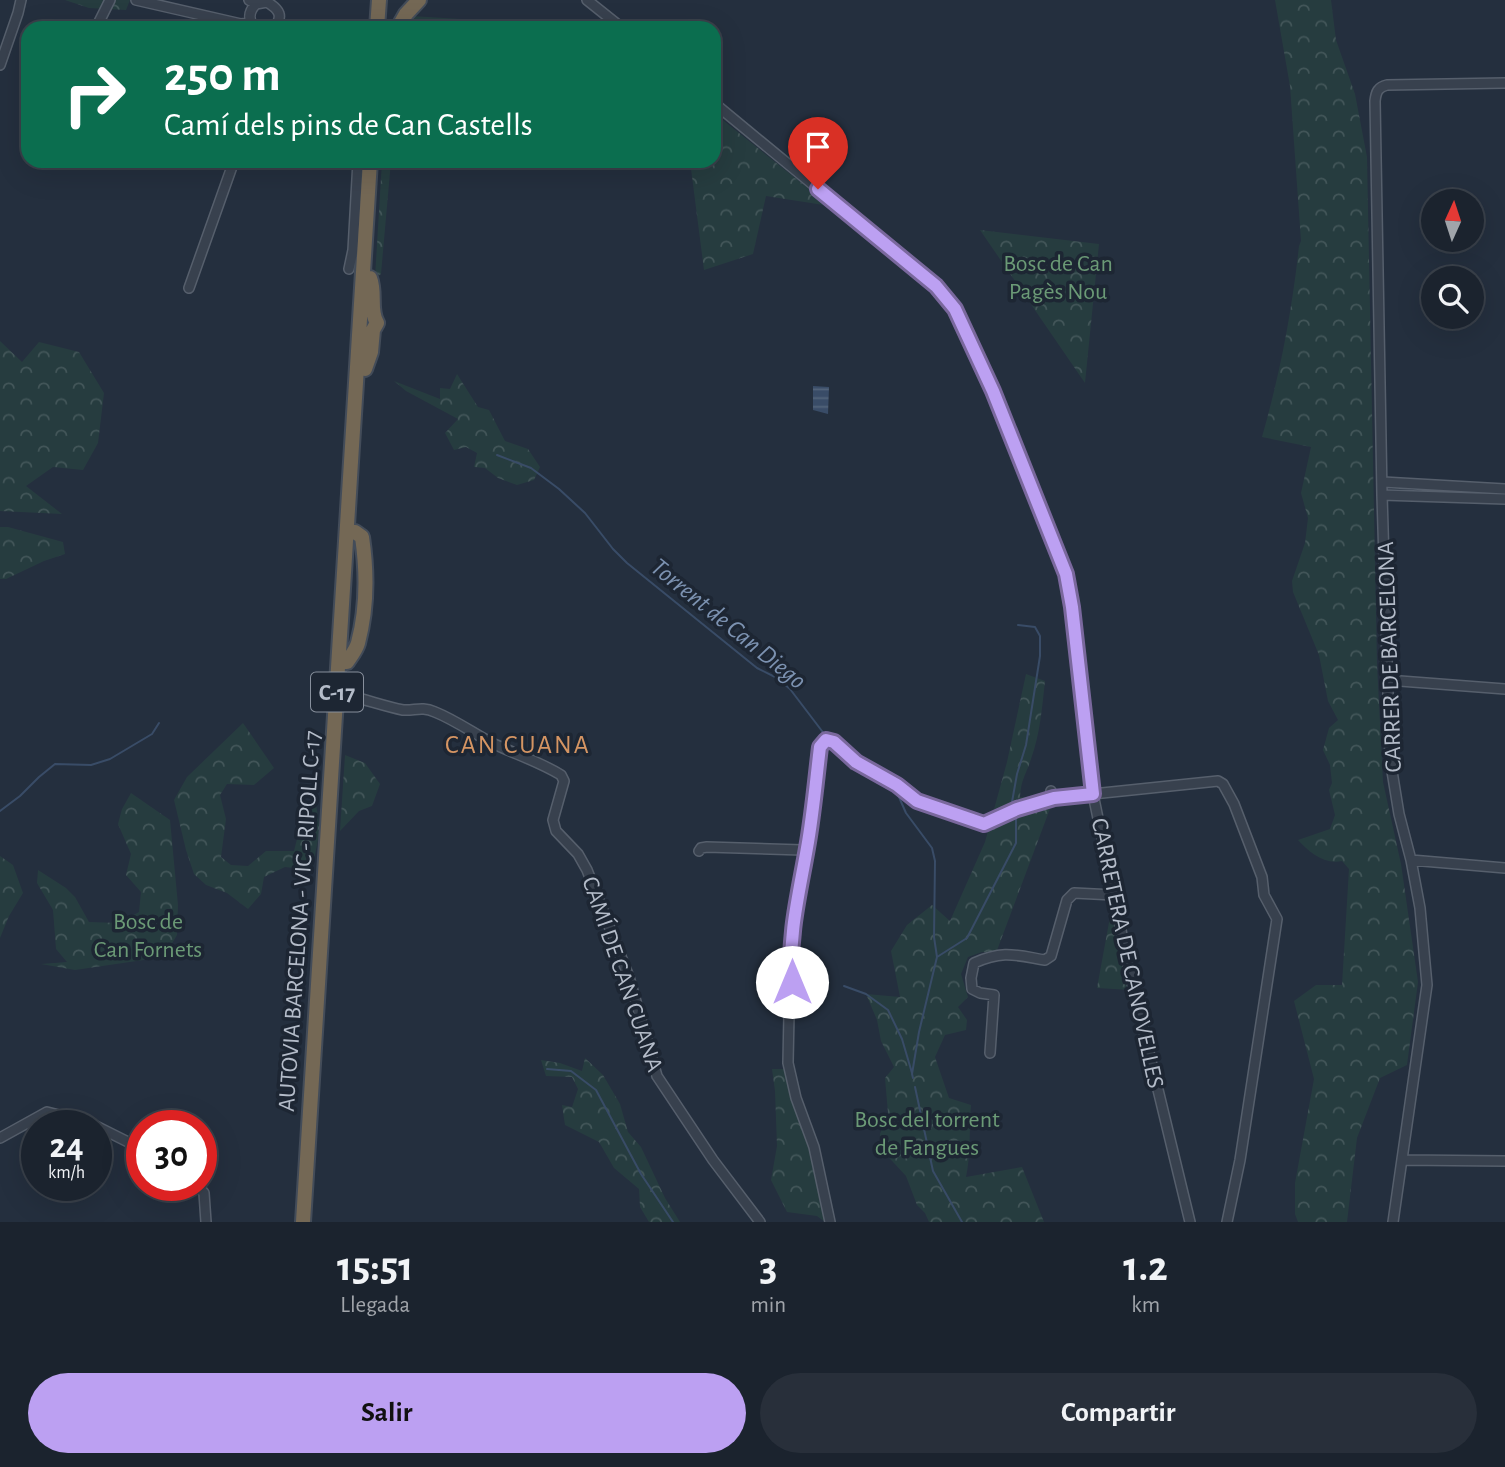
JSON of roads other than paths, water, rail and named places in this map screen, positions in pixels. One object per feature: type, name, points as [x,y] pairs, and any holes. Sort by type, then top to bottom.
[{"type":"highway","points":[[371,0],[371,21]]},
{"type":"highway","points":[[378,21],[379,0]]},
{"type":"highway","points":[[387,21],[388,0]]},
{"type":"highway","points":[[402,21],[419,0]]},
{"type":"highway","name":"AUTOVIA BARCELONA - VIC - RIPOLL C-17","points":[[303,1222],[370,168]]},
{"type":"highway","name":"AUTOVIA BARCELONA - VIC - RIPOLL C-17","points":[[311,1222],[347,662],[357,645],[366,579],[362,537],[355,532],[365,369],[371,352],[373,330],[377,323],[374,317],[374,287],[370,278],[378,168]]},
{"type":"street","points":[[0,65],[21,0]]},
{"type":"street","points":[[100,21],[110,0]]},
{"type":"street","points":[[136,0],[233,21]]},
{"type":"street","points":[[587,0],[613,21]]},
{"type":"street","points":[[251,21],[249,16],[253,2],[267,1],[276,7],[279,21]]},
{"type":"street","name":"CARRER DE BARCELONA","points":[[1393,1222],[1427,985],[1420,908],[1390,759],[1375,101],[1379,88],[1385,85],[1505,83]]},
{"type":"street","name":"CARRETERA DE CANOVELLES","points":[[721,109],[936,286],[955,309],[993,391],[1066,574],[1093,794],[1130,974],[1190,1222]]},
{"type":"street","points":[[189,288],[232,168]]},
{"type":"street","points":[[349,269],[353,250],[358,168]]},
{"type":"street","points":[[1383,482],[1505,489]]},
{"type":"street","points":[[1382,495],[1505,499]]},
{"type":"street","points":[[1387,680],[1505,689]]},
{"type":"street","name":"CAMÍ DE CAN CUANA","points":[[345,695],[382,706],[412,710],[420,708],[434,712],[561,775],[565,781],[553,820],[556,831],[578,854],[587,870],[629,977],[657,1076],[713,1160],[760,1222]]},
{"type":"street","points":[[830,1222],[814,1147],[796,1098],[788,1063],[789,1014],[793,998],[793,918],[807,848],[820,747],[826,740],[834,742],[856,762],[897,785],[917,801],[984,824],[1052,794],[1093,794],[1218,780],[1223,784],[1234,804],[1262,877],[1264,895],[1277,919],[1240,1160],[1227,1222]]},
{"type":"street","points":[[699,851],[707,847],[807,848]]},
{"type":"street","points":[[1411,860],[1505,868]]},
{"type":"street","points":[[990,1052],[994,995],[972,989],[974,963],[1003,954],[1045,960],[1051,956],[1067,900],[1074,893],[1114,895]]},
{"type":"street","points":[[0,1138],[21,1126]]},
{"type":"street","points":[[1402,1160],[1505,1161]]},
{"type":"street","points":[[205,1201],[206,1222]]},
{"type":"water","points":[[813,386],[829,387],[828,414],[813,410]]},
{"type":"waterway","name":"Torrent de Can Diego","points":[[497,455],[531,468],[559,489],[585,513],[627,563],[757,668],[777,678],[790,689],[825,735]]},
{"type":"waterway","points":[[1014,807],[1012,802],[1026,745],[1040,656],[1040,636],[1035,627],[1018,625]]},
{"type":"waterway","points":[[0,811],[55,764],[91,765],[110,759],[152,734],[159,723]]},
{"type":"waterway","name":"Torrent de Can Diego","points":[[835,748],[851,763]]},
{"type":"waterway","name":"Torrent de Can Diego","points":[[861,770],[872,776]]},
{"type":"waterway","name":"Torrent de Can Diego","points":[[895,788],[906,813],[932,848],[935,861],[934,937],[937,957]]},
{"type":"waterway","points":[[913,1078],[919,1032],[937,957],[967,938],[1016,843],[1016,812]]},
{"type":"waterway","points":[[844,986],[866,994],[888,1010],[902,1039],[912,1073]]},
{"type":"waterway","points":[[547,1069],[571,1071],[596,1090],[641,1174],[673,1222]]},
{"type":"waterway","points":[[915,1087],[933,1171],[962,1222]]},
{"type":"district","name":"CAN CUANA","points":[[518,744]]},
{"type":"park label","name":"Bosc de Can Pagès Nou","points":[[1058,277]]},
{"type":"park label","name":"Bosc de Can Fornets","points":[[148,935]]},
{"type":"park label","name":"Bosc del torrent de Fangues","points":[[927,1133]]}]
